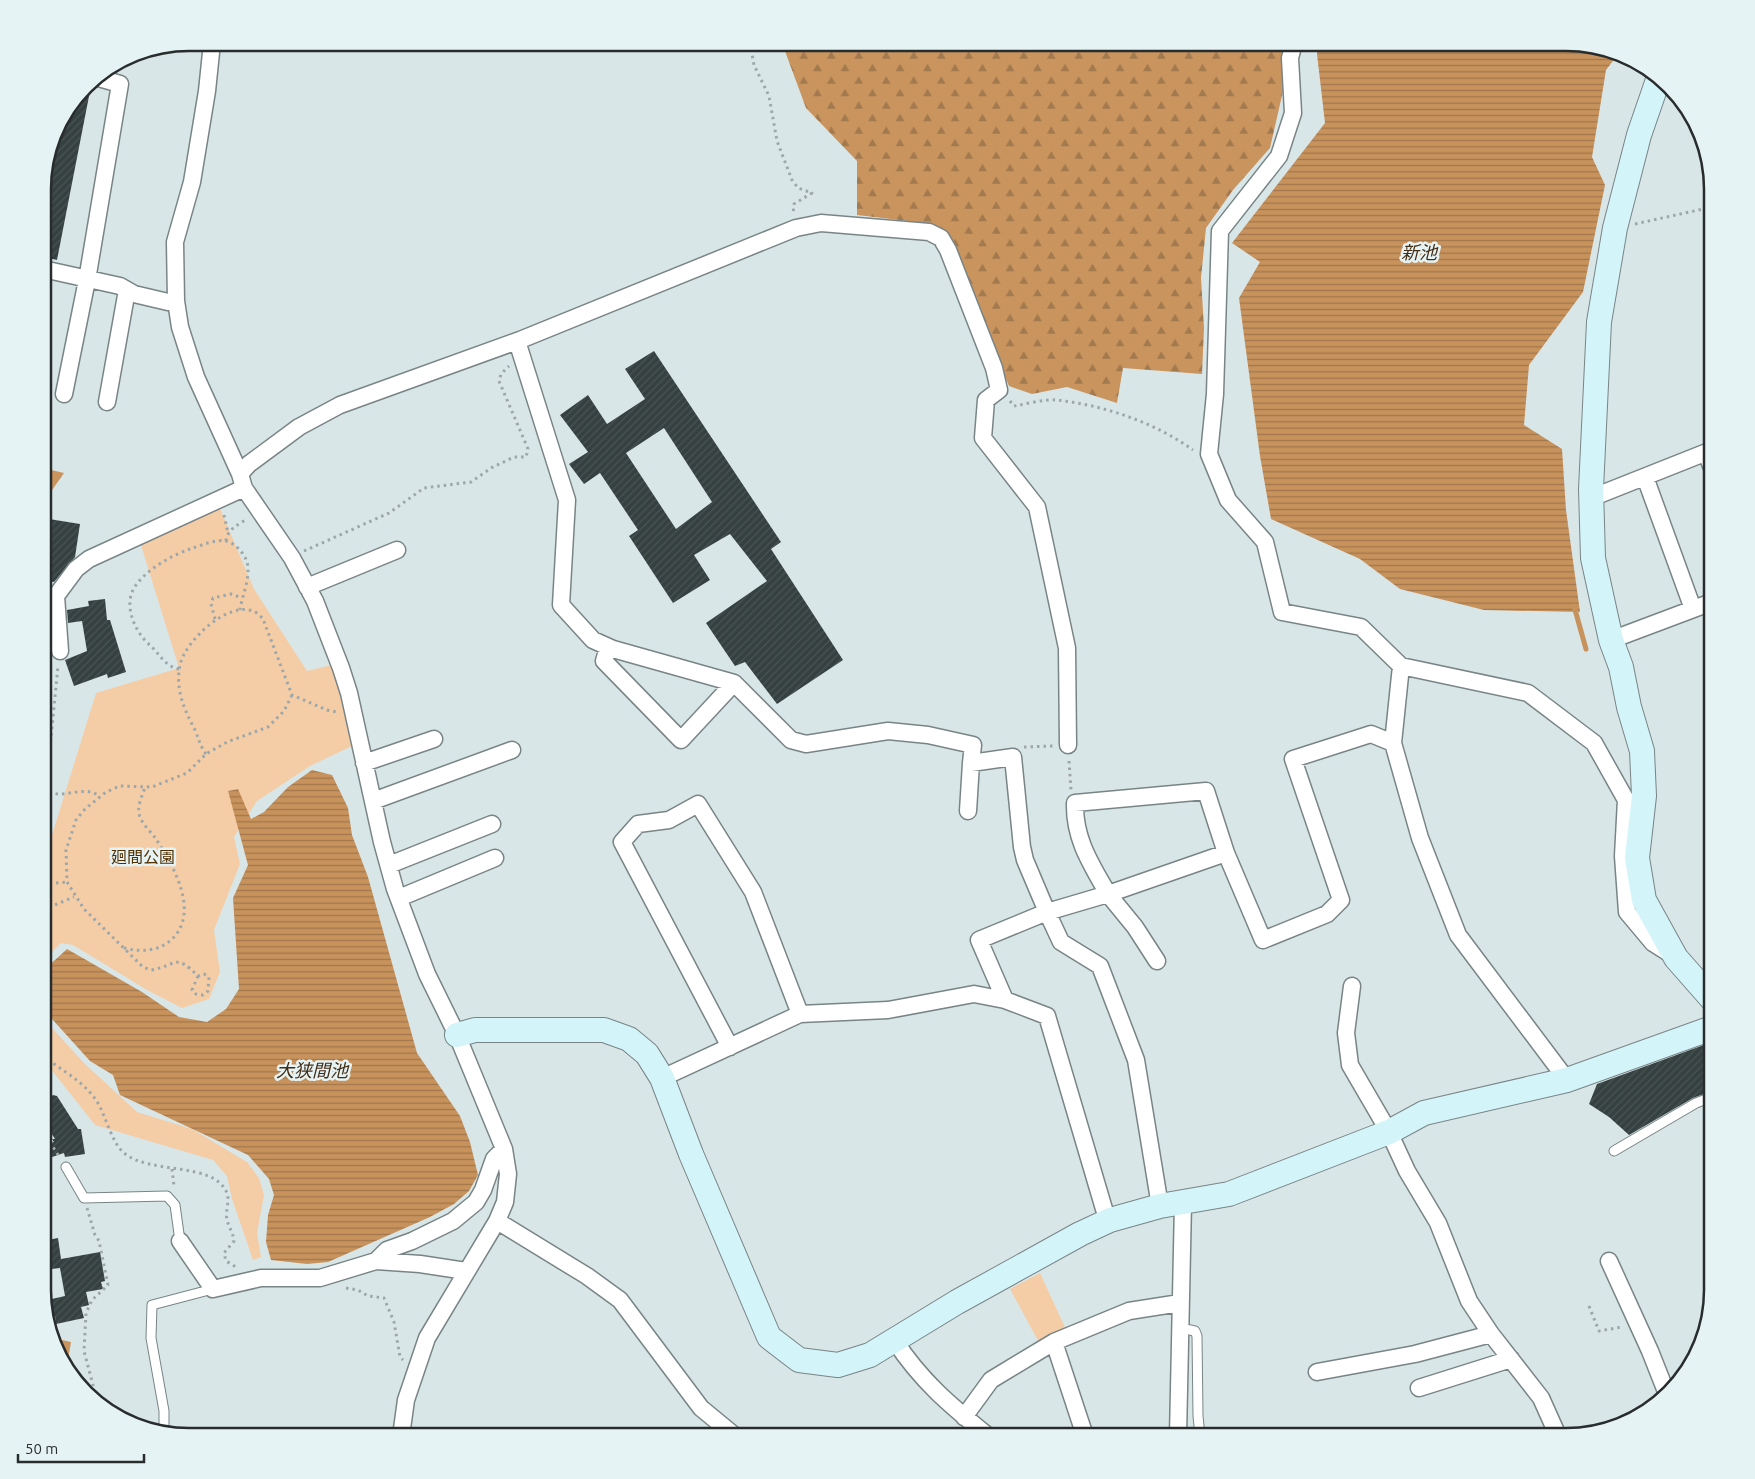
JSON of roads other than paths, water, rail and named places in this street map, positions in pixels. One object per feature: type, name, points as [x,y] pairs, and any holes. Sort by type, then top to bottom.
[{"type":"street","points":[[211,51],[207,91],[192,182],[175,242],[176,301],[180,327],[196,377],[240,485],[292,558],[325,624],[349,693],[373,802],[398,898],[427,974],[457,1035],[504,1149],[508,1174],[505,1202],[497,1221],[434,1323],[406,1400],[402,1428]]},
{"type":"street","points":[[1292,51],[1290,58],[1293,113],[1279,156],[1220,231],[1215,394],[1209,454],[1211,462],[1228,500],[1265,542],[1282,612],[1361,627],[1401,666],[1528,693],[1594,742],[1626,800],[1623,856],[1627,912],[1654,943],[1676,958]]},
{"type":"street","points":[[64,394],[87,280],[120,84],[105,80]]},
{"type":"street","points":[[1660,88],[1639,135],[1615,228],[1599,322],[1591,498],[1593,558],[1611,640],[1621,667],[1628,707],[1642,751],[1644,796],[1637,858],[1644,900],[1676,958],[1704,990]]},
{"type":"street","points":[[60,651],[56,596],[76,569],[89,559],[240,485],[249,464],[299,426],[340,405],[517,341],[796,228],[821,223],[929,232],[941,238],[948,250],[994,368],[999,390],[986,400],[983,438],[1036,507],[1067,648],[1068,745]]},
{"type":"street","points":[[52,271],[120,286],[134,294],[168,302],[176,301]]},
{"type":"street","points":[[107,402],[127,290]]},
{"type":"street","points":[[517,341],[567,500],[561,605],[593,640],[608,647],[734,683],[791,740],[806,744],[888,731],[928,735],[973,745],[968,812]]},
{"type":"street","points":[[1591,498],[1704,453]]},
{"type":"street","points":[[1645,477],[1693,609]]},
{"type":"street","points":[[307,587],[397,550]]},
{"type":"street","points":[[1611,640],[1704,605]]},
{"type":"street","points":[[608,647],[604,661],[681,740],[734,683]]},
{"type":"street","points":[[1401,666],[1393,743],[1420,838],[1458,935],[1567,1080]]},
{"type":"street","points":[[1157,961],[1136,927],[1108,894],[1083,849],[1075,822],[1075,803],[1206,791],[1226,853],[1263,940],[1327,914],[1341,900],[1292,759],[1371,734],[1393,743]]},
{"type":"street","points":[[364,763],[434,739]]},
{"type":"street","points":[[373,802],[512,750]]},
{"type":"street","points":[[971,763],[1013,757],[1025,860],[1061,942],[1100,966],[1136,1060],[1172,1204],[1180,1303],[1178,1428]]},
{"type":"street","points":[[730,1047],[622,842],[638,824],[669,820],[698,804],[753,892],[800,1014]]},
{"type":"street","points":[[389,865],[492,824]]},
{"type":"street","points":[[1005,1000],[979,940],[1048,912],[1108,894],[1226,853]]},
{"type":"street","points":[[398,898],[495,858]]},
{"type":"street","points":[[1352,986],[1346,1033],[1350,1065],[1389,1132],[1407,1171],[1438,1223],[1469,1301],[1491,1334],[1542,1398],[1555,1428]]},
{"type":"street","points":[[662,1078],[800,1014],[888,1010],[974,994],[1005,1000],[1047,1016],[1104,1209],[1110,1220]]},
{"type":"street","points":[[457,1035],[476,1030],[604,1030],[629,1039],[647,1054],[662,1078],[691,1154],[769,1337],[799,1360],[838,1365],[870,1355],[965,1298],[1080,1234],[1110,1220],[1172,1204],[1229,1194],[1389,1132],[1424,1113],[1567,1080],[1704,1031]]},
{"type":"street","points":[[376,1261],[388,1250],[412,1241],[453,1221],[476,1202],[484,1190],[494,1159],[504,1149]]},
{"type":"street","points":[[497,1221],[588,1276],[620,1300],[700,1408],[725,1428]]},
{"type":"street","points":[[180,1241],[213,1289],[260,1278],[320,1278],[376,1261],[420,1264],[466,1271]]},
{"type":"street","points":[[1609,1261],[1638,1324],[1663,1387]]},
{"type":"street","points":[[964,1417],[991,1380],[1054,1342],[1129,1311],[1180,1303]]},
{"type":"street","points":[[1317,1372],[1415,1354],[1491,1334]]},
{"type":"street","points":[[895,1341],[913,1368],[934,1392],[978,1428]]},
{"type":"street","points":[[1054,1342],[1082,1428]]},
{"type":"street","points":[[1419,1388],[1511,1359]]},
{"type":"lane","points":[[1614,1151],[1704,1100]]},
{"type":"lane","points":[[66,1167],[84,1198],[167,1196],[176,1205],[180,1241]]},
{"type":"lane","points":[[164,1425],[164,1411],[151,1338],[152,1306],[213,1289]]},
{"type":"lane","points":[[1180,1328],[1195,1331],[1197,1336],[1199,1428]]},
{"type":"water","name":"新池","points":[[1317,51],[1566,51],[1584,52],[1613,60],[1606,70],[1592,157],[1605,185],[1583,292],[1529,365],[1524,425],[1562,449],[1566,510],[1580,612],[1484,610],[1400,589],[1360,559],[1271,519],[1260,456],[1239,298],[1260,262],[1232,243],[1325,123]]},
{"type":"water","name":"大狭間池","points":[[312,770],[332,775],[348,808],[352,835],[368,877],[417,1053],[460,1116],[470,1142],[478,1175],[469,1191],[454,1204],[430,1217],[328,1262],[307,1264],[271,1260],[266,1242],[268,1215],[274,1195],[269,1179],[248,1155],[120,1095],[113,1075],[90,1061],[52,1019],[52,963],[67,949],[142,992],[179,1017],[207,1022],[226,1009],[239,989],[233,898],[248,865],[228,791],[238,789],[251,819],[264,812],[288,787]]},
{"type":"waterway","points":[[1574,606],[1586,649]]},
{"type":"park label","name":"廻間公園","points":[[143,857]]}]
